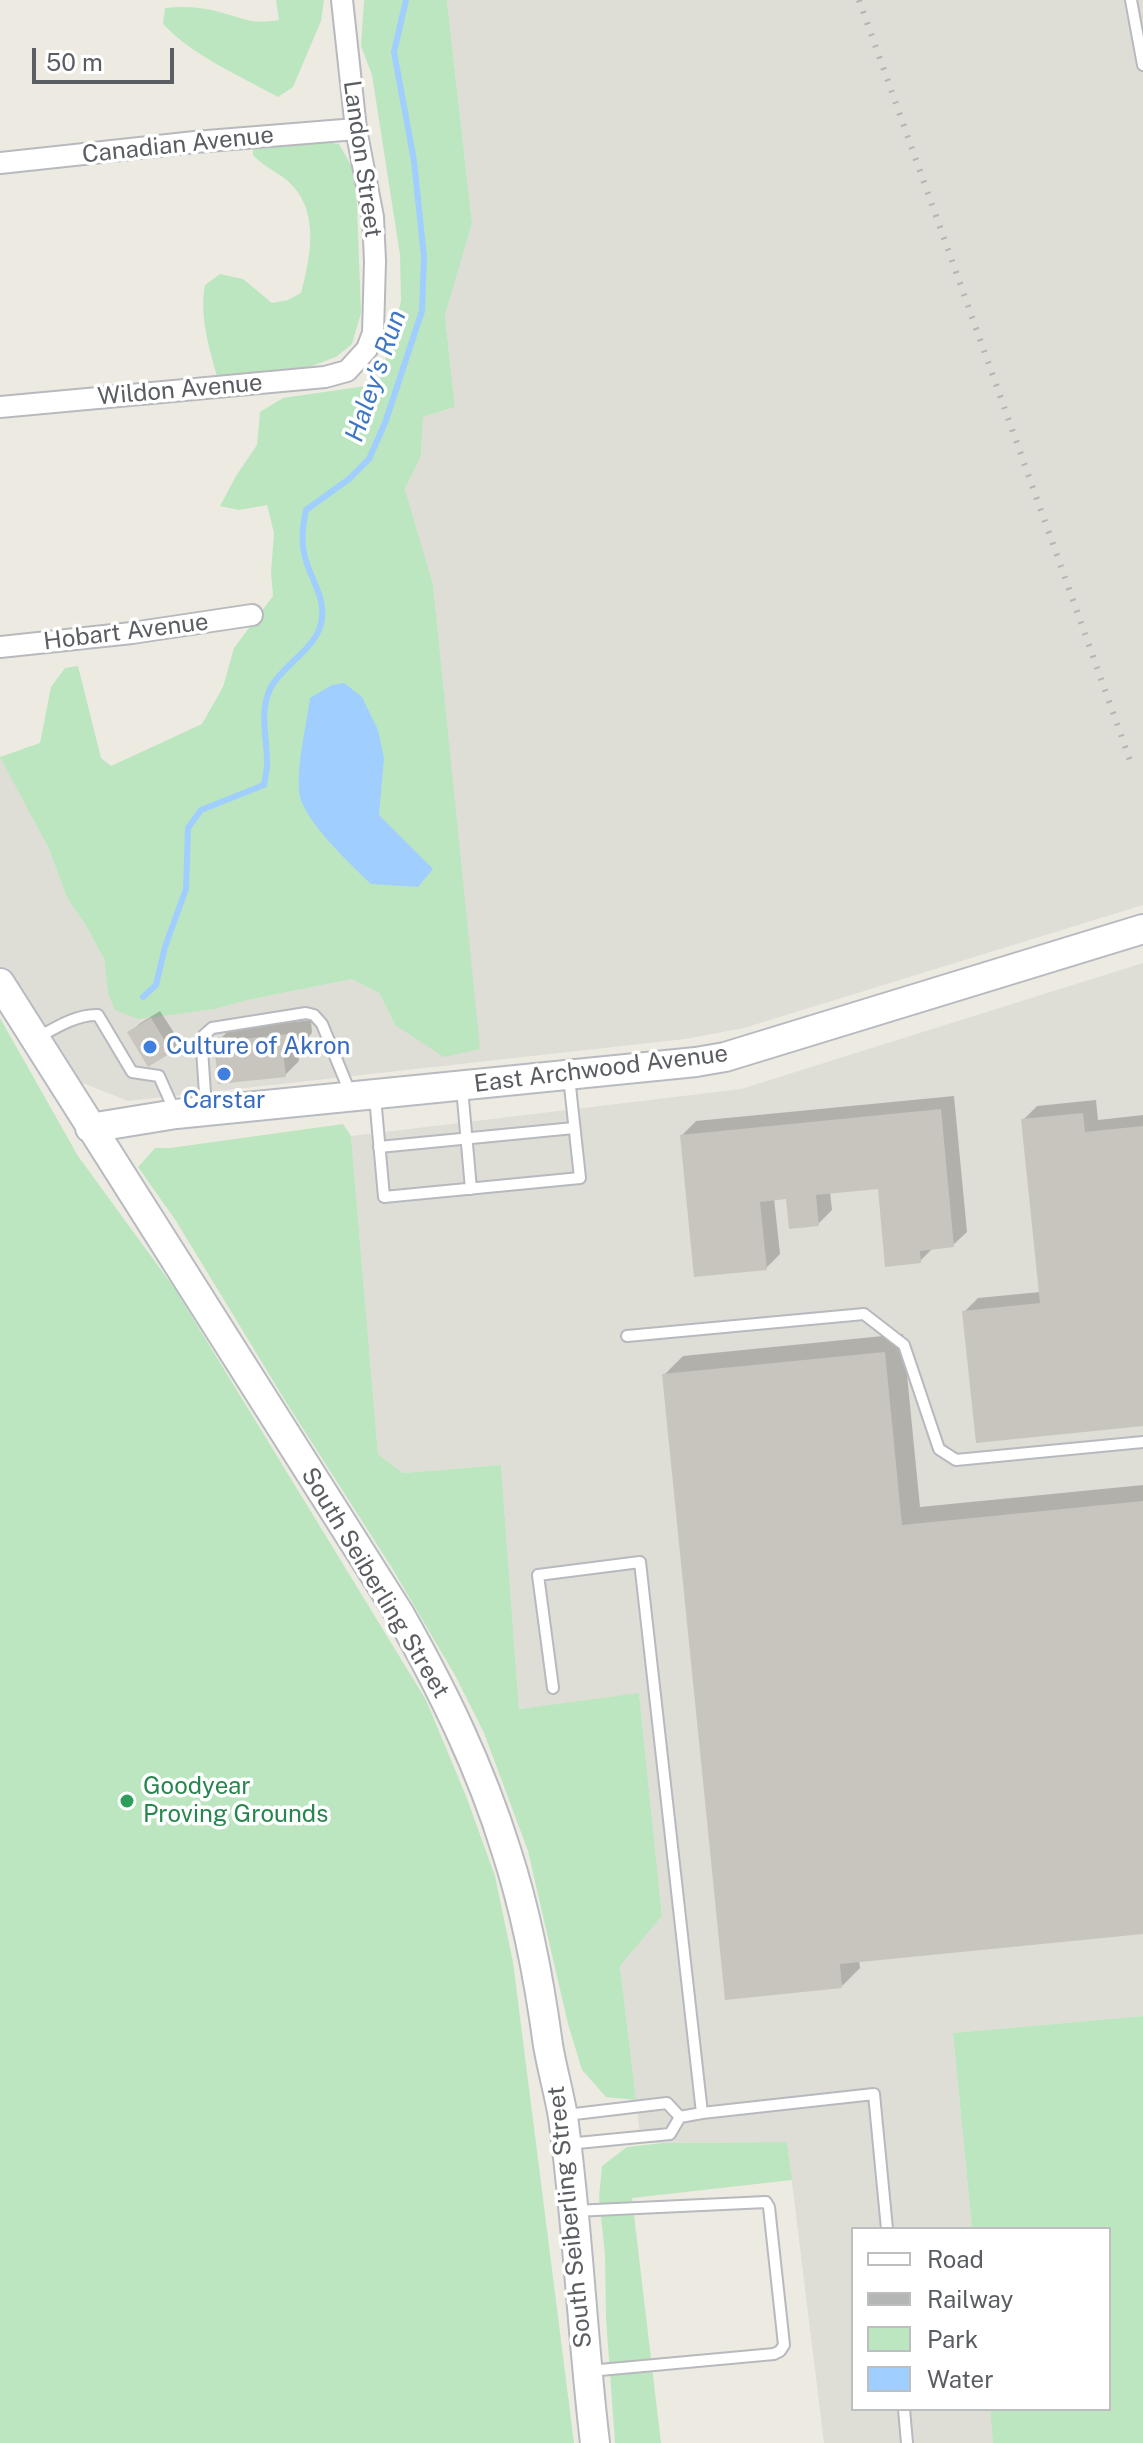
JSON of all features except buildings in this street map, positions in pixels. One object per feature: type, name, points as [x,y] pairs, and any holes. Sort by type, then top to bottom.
[{"type":"main road","name":"East Archwood Avenue","points":[[90,1128],[176,1114],[696,1062],[754,1050],[1143,929]]},
{"type":"main road","name":"South Seiberling Street","points":[[1,987],[399,1613],[458,1724],[493,1809],[520,1895],[563,2115],[595,2443]]},
{"type":"street","name":"Landon Street","points":[[342,0],[356,129],[373,217],[375,261],[373,333],[367,349],[356,361]]},
{"type":"street","name":"Canadian Avenue","points":[[0,163],[356,129]]},
{"type":"street","name":"Wildon Avenue","points":[[0,407],[325,377],[347,371],[356,361]]},
{"type":"street","name":"Hobart Avenue","points":[[0,647],[132,633],[252,615]]},
{"type":"lane","points":[[1131,0],[1143,65]]},
{"type":"lane","points":[[206,1112],[204,1035],[212,1028],[306,1013],[314,1015],[322,1024],[363,1096],[379,1147],[384,1197],[580,1178],[568,1075]]},
{"type":"lane","points":[[35,1039],[88,1014],[98,1015],[132,1072],[159,1076],[176,1114]]},
{"type":"lane","points":[[462,1086],[471,1189]]},
{"type":"lane","points":[[379,1147],[574,1128]]},
{"type":"lane","points":[[627,1336],[864,1314],[904,1345],[939,1449],[956,1460],[1143,1442]]},
{"type":"lane","points":[[553,1688],[538,1575],[640,1562],[702,2113]]},
{"type":"lane","points":[[565,2144],[670,2134],[680,2117],[702,2113],[874,2094],[887,2227]]},
{"type":"lane","points":[[563,2115],[667,2103],[680,2117]]},
{"type":"lane","points":[[572,2211],[766,2202],[784,2345],[774,2354],[587,2372]]},
{"type":"lane","points":[[904,2411],[907,2443]]},
{"type":"shaded area","points":[[447,0],[1143,0],[1143,905],[744,1028],[685,1039],[128,1101],[70,1078],[0,968],[0,756],[49,849],[67,898],[104,959],[108,993],[178,1013],[215,1009],[352,979],[379,993],[395,1025],[479,1049],[433,584],[405,489],[421,456],[423,417],[455,407],[445,316],[472,223]]},
{"type":"shaded area","points":[[1143,963],[1143,2016],[953,2033],[972,2227],[851,2227],[851,2411],[990,2411],[993,2443],[824,2443],[787,2142],[641,2143],[620,1966],[662,1916],[639,1694],[519,1709],[501,1465],[403,1473],[378,1454],[351,1136],[741,1089]]},
{"type":"green space","points":[[276,0],[324,0],[321,21],[293,87],[278,97],[203,56],[163,24],[165,8],[179,7],[209,9],[255,21],[279,20]]},
{"type":"green space","points":[[364,0],[447,0],[472,223],[445,316],[455,407],[423,417],[421,456],[405,489],[433,584],[480,1049],[444,1057],[395,1025],[379,993],[352,979],[215,1009],[138,1019],[115,1010],[108,993],[104,959],[67,898],[49,849],[0,757],[40,743],[51,687],[65,668],[78,666],[101,758],[111,766],[202,724],[223,687],[234,648],[273,596],[274,533],[267,505],[239,510],[220,506],[257,445],[260,412],[283,398],[379,384],[401,301],[400,255],[372,75],[361,46]]},
{"type":"green space","points":[[312,140],[339,144],[355,172],[361,313],[352,344],[336,357],[309,367],[228,378],[217,376],[204,319],[205,285],[220,274],[243,279],[272,303],[288,300],[301,293],[308,264],[310,234],[305,206],[288,181],[253,155],[253,145]]},
{"type":"green space","name":"Goodyear Proving Grounds","points":[[0,1018],[78,1156],[175,1289],[426,1700],[466,1796],[495,1876],[513,1962],[574,2443],[0,2443]]},
{"type":"green space","points":[[343,1124],[351,1136],[378,1454],[403,1473],[501,1465],[519,1709],[639,1693],[662,1916],[620,1966],[636,2100],[606,2097],[582,2070],[568,2024],[528,1851],[484,1733],[456,1677],[392,1568],[176,1221],[138,1167],[155,1148]]},
{"type":"green space","points":[[1143,2016],[1143,2443],[993,2443],[990,2411],[1111,2411],[1111,2227],[972,2227],[953,2033]]},
{"type":"green space","points":[[787,2142],[792,2180],[632,2198],[661,2443],[615,2443],[599,2197],[602,2166],[627,2147],[662,2143]]},
{"type":"water","points":[[344,683],[362,697],[378,730],[384,758],[379,815],[433,869],[418,887],[371,884],[318,828],[302,802],[299,768],[310,698],[332,685]]},
{"type":"waterway","name":"Haley's Run","points":[[143,997],[156,985],[165,947],[186,889],[188,828],[201,810],[264,785],[267,697],[277,678],[320,629],[321,601],[303,547],[306,510],[349,479],[369,459],[385,423],[422,311],[424,257],[414,161],[394,52],[406,0]]},
{"type":"railway","points":[[859,0],[1131,763]]},
{"type":"place","name":"Culture of Akron","points":[[150,1047]]},
{"type":"place","name":"Carstar","points":[[224,1074]]},
{"type":"place","name":"Goodyear Proving Grounds","points":[[127,1801]]}]
